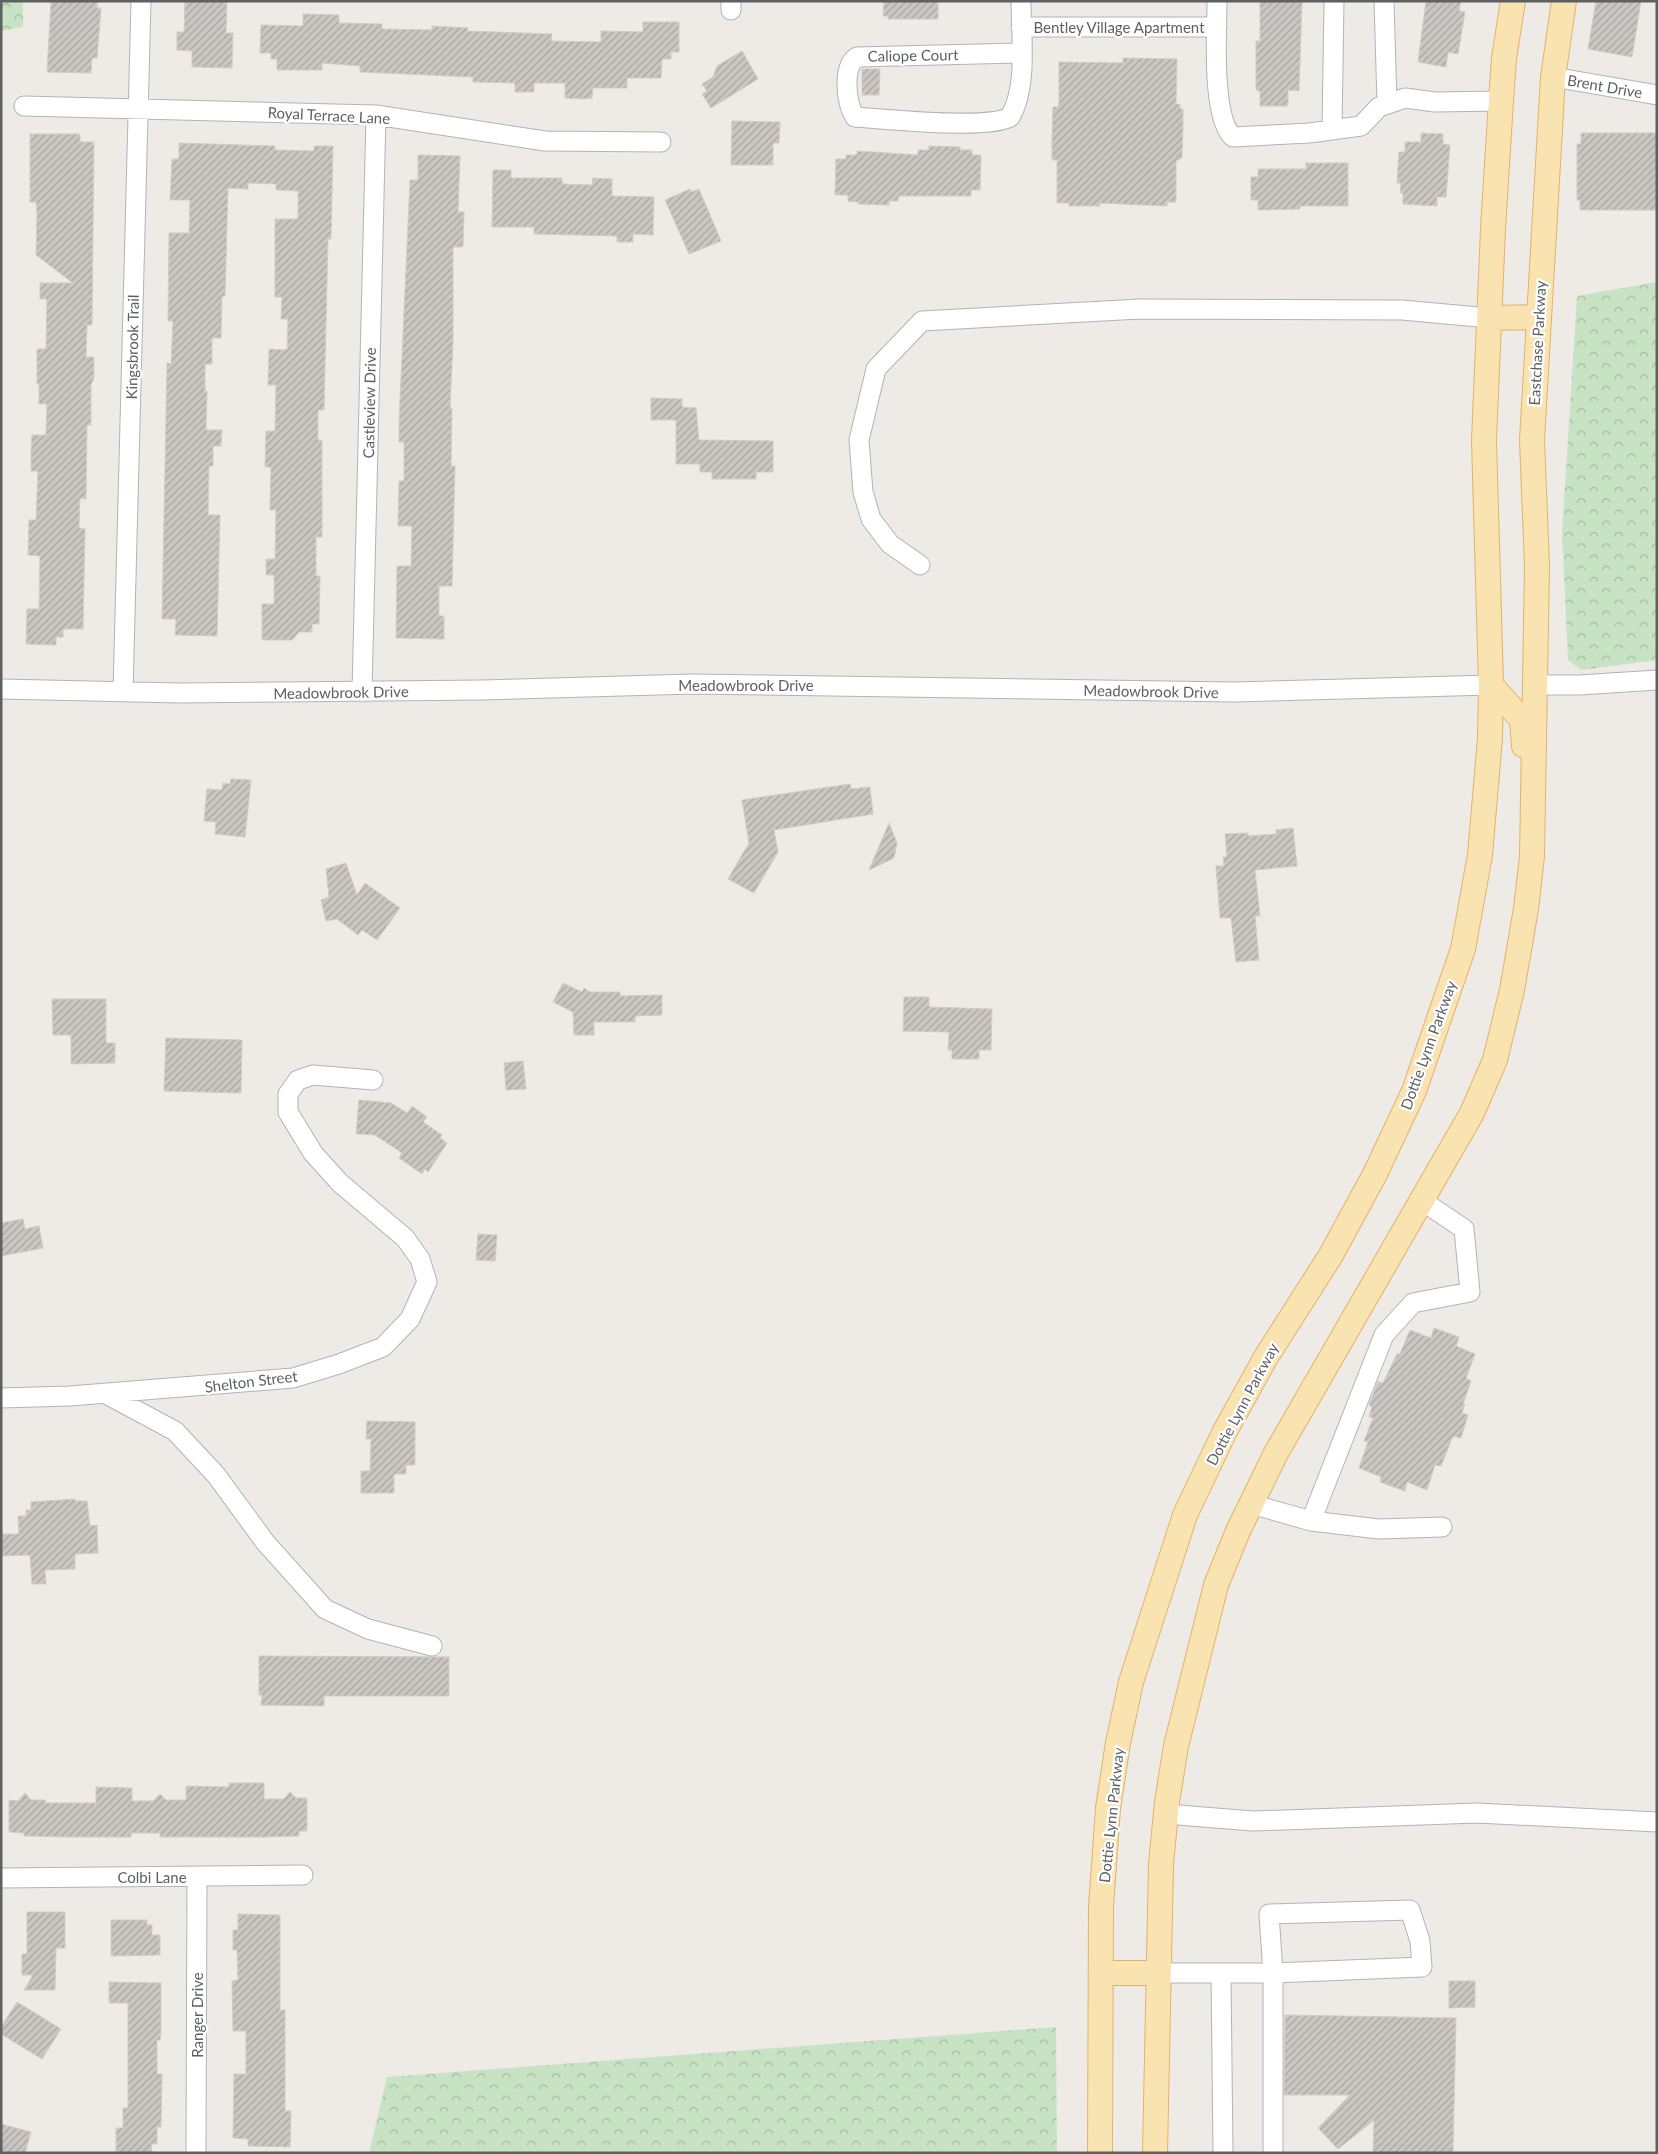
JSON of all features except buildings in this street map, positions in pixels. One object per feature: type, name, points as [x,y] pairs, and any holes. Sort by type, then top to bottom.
[{"type":"main road","points":[[1513,1],[1504,58],[1501,101],[1484,440],[1491,685],[1522,720],[1524,739],[1522,823],[1532,856]]},
{"type":"main road","name":"Eastchase Parkway","points":[[1536,685],[1537,566],[1532,440],[1553,77],[1564,1]]},
{"type":"main road","points":[[1489,318],[1538,317]]},
{"type":"main road","name":"Dottie Lynn Parkway","points":[[1100,2153],[1101,1907],[1108,1808],[1118,1743],[1132,1682],[1185,1515],[1225,1431],[1266,1358],[1331,1255],[1375,1174],[1414,1091],[1463,949],[1480,855],[1490,738],[1491,685]]},
{"type":"main road","points":[[1155,2153],[1161,1864],[1166,1814],[1176,1746],[1216,1585],[1251,1504],[1276,1453],[1472,1113],[1495,1060],[1512,990],[1526,909],[1532,856],[1536,685]]},
{"type":"main road","points":[[1101,1973],[1158,1973]]},
{"type":"street","name":"Kingsbrook Trail","points":[[123,692],[141,1]]},
{"type":"street","points":[[1021,1],[1021,53]]},
{"type":"street","points":[[1217,1],[1217,67],[1221,114],[1226,130],[1233,137],[1309,133],[1360,126],[1379,107],[1405,98],[1435,102],[1501,101]]},
{"type":"street","points":[[1332,130],[1334,1]]},
{"type":"street","points":[[1384,1],[1387,104]]},
{"type":"street","name":"Bentley Village Apartment","points":[[1021,27],[1217,27]]},
{"type":"street","name":"Caliope Court","points":[[1021,53],[1020,89],[1015,109],[1010,117],[1004,121],[974,123],[855,117],[850,109],[848,68],[851,61],[864,55],[1021,53]]},
{"type":"street","name":"Brent Drive","points":[[1553,77],[1657,95]]},
{"type":"street","name":"Royal Terrace Lane","points":[[24,106],[376,115],[544,141],[661,142]]},
{"type":"street","name":"Castleview Drive","points":[[362,692],[376,115]]},
{"type":"street","points":[[920,565],[890,544],[871,519],[864,492],[859,440],[876,369],[922,321],[1140,309],[1402,310],[1489,318]]},
{"type":"street","points":[[1536,685],[1579,685],[1657,680]]},
{"type":"street","name":"Meadowbrook Drive","points":[[1,689],[123,692],[362,692],[702,684],[1235,692],[1491,685]]},
{"type":"street","name":"Shelton Street","points":[[1,1398],[106,1394],[293,1378],[339,1364],[383,1347],[410,1319],[427,1282],[420,1259],[405,1238],[340,1183],[314,1153],[288,1112],[288,1094],[298,1080],[314,1075],[373,1080]]},
{"type":"street","points":[[1311,1522],[1384,1335],[1413,1303],[1470,1292],[1464,1229],[1421,1200]]},
{"type":"street","points":[[106,1394],[175,1431],[216,1475],[265,1542],[325,1609],[368,1629],[432,1646]]},
{"type":"street","points":[[1251,1504],[1311,1522],[1379,1529],[1442,1527]]},
{"type":"street","points":[[1166,1814],[1253,1821],[1477,1813],[1657,1822]]},
{"type":"street","name":"Colbi Lane","points":[[1,1878],[303,1875]]},
{"type":"street","name":"Ranger Drive","points":[[196,2153],[197,1877]]},
{"type":"street","points":[[1158,1973],[1273,1973],[1422,1967],[1420,1941],[1410,1910],[1269,1914],[1273,1973],[1273,2153]]},
{"type":"street","points":[[1221,1973],[1224,2153]]},
{"type":"green space","points":[[1,1],[23,1],[23,27],[1,31]]},
{"type":"green space","points":[[1657,282],[1657,660],[1581,670],[1568,660],[1562,533],[1577,296]]},
{"type":"green space","points":[[1056,2027],[1057,2153],[369,2153],[387,2077]]}]
